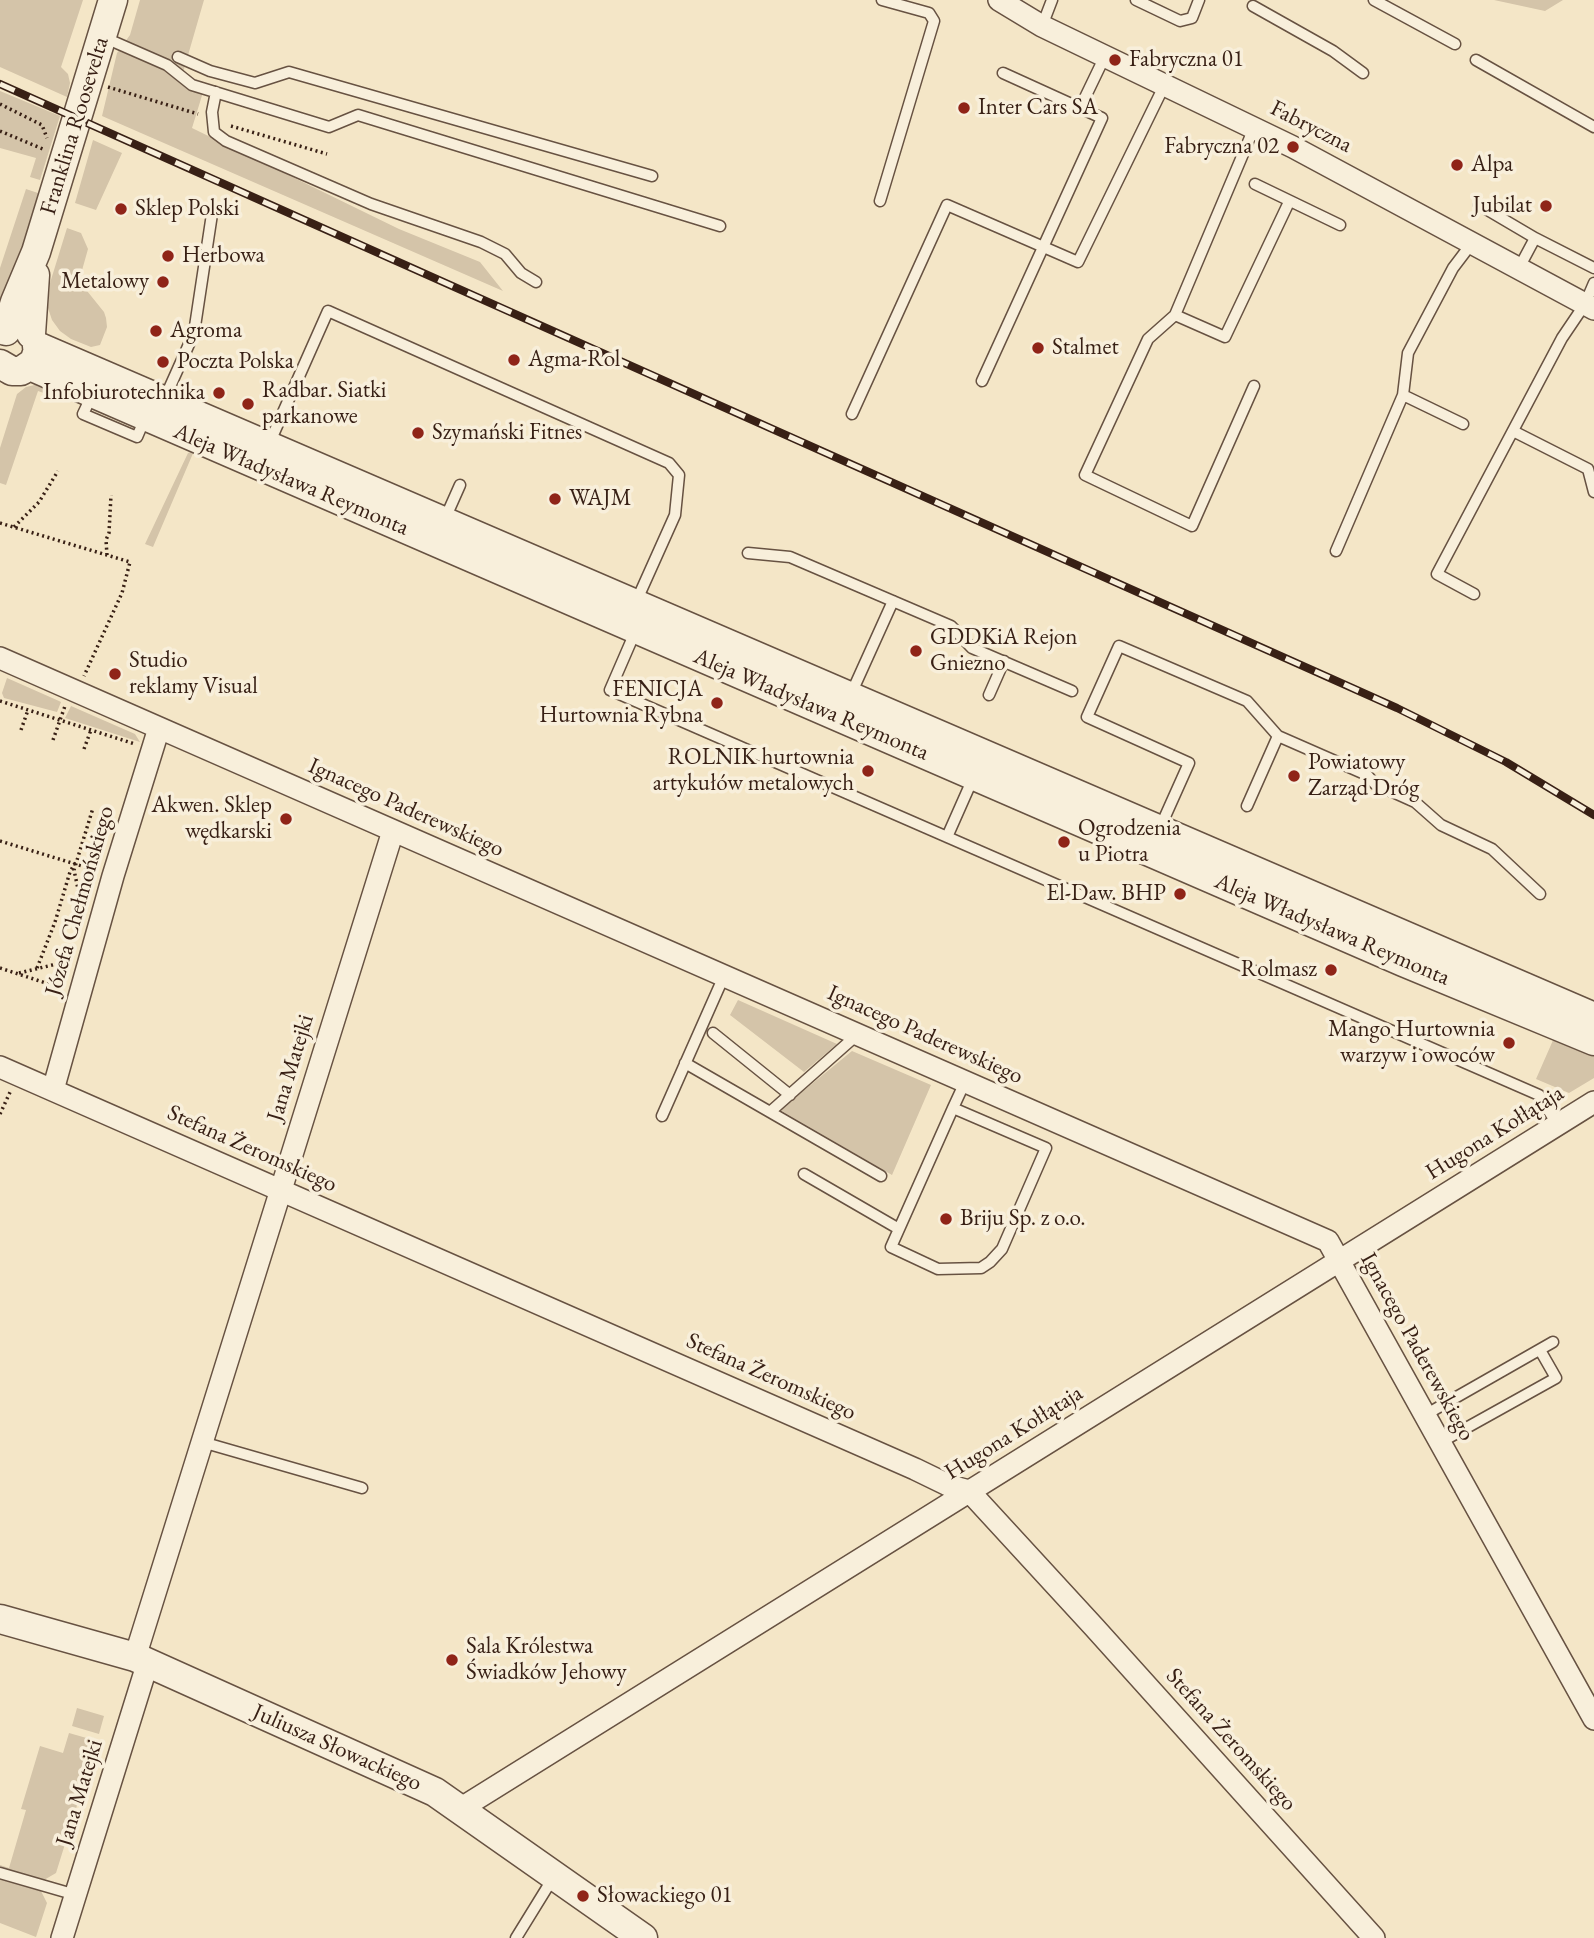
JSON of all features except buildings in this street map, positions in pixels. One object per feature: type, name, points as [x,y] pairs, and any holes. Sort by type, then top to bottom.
[{"type":"street","name":"Franklina Roosevelta","points":[[16,351],[36,252],[113,0]]},
{"type":"street","name":"Fabryczna","points":[[999,0],[1042,26],[1254,128],[1590,306]]},
{"type":"street","name":"Aleja Władysława Reymonta","points":[[97,384],[48,343],[38,330],[16,351],[97,384],[155,405],[264,455],[639,613]]},
{"type":"street","name":"Aleja Władysława Reymonta","points":[[264,455],[444,521],[846,707],[1408,950],[1594,1041]]},
{"type":"street","name":"Ignacego Paderewskiego","points":[[0,658],[1328,1241],[1594,1719]]},
{"type":"street","name":"Józefa Chełmońskiego","points":[[53,1090],[113,876],[159,728]]},
{"type":"street","name":"Jana Matejki","points":[[62,1938],[202,1442],[393,831]]},
{"type":"street","name":"Aleja Władysława Reymonta","points":[[1408,950],[1594,1017]]},
{"type":"street","name":"Stefana Żeromskiego","points":[[0,1067],[950,1486],[969,1491],[1374,1938]]},
{"type":"street","name":"Hugona Kołłątaja","points":[[460,1809],[1594,1102]]},
{"type":"street","name":"Juliusza Słowackiego","points":[[0,1619],[141,1660],[435,1792],[643,1938]]},
{"type":"lane","points":[[880,201],[934,21],[929,13],[882,0]]},
{"type":"lane","points":[[1042,26],[1052,0]]},
{"type":"lane","points":[[1136,0],[1180,21],[1192,18],[1199,0]]},
{"type":"lane","points":[[1374,0],[1455,44]]},
{"type":"lane","points":[[1253,6],[1333,51],[1363,73]]},
{"type":"lane","points":[[102,36],[167,65],[192,85],[329,127],[358,115],[720,226]]},
{"type":"lane","points":[[1080,108],[1105,56]]},
{"type":"lane","points":[[178,57],[210,71],[255,83],[289,72],[652,176]]},
{"type":"lane","points":[[1476,60],[1594,127]]},
{"type":"lane","points":[[982,381],[1102,118],[1003,73]]},
{"type":"lane","points":[[852,414],[947,205],[1078,262],[1165,84]]},
{"type":"lane","points":[[216,92],[212,112],[214,132],[226,141],[361,200],[481,242],[505,254],[521,273],[536,282]]},
{"type":"lane","points":[[1254,128],[1175,315],[1149,339],[1086,475],[1192,526],[1254,386]]},
{"type":"lane","points":[[1255,184],[1340,225]]},
{"type":"lane","points":[[1175,315],[1224,337],[1289,202]]},
{"type":"lane","points":[[1479,205],[1594,268]]},
{"type":"lane","points":[[155,405],[194,333],[212,214]]},
{"type":"lane","points":[[1518,268],[1535,237]]},
{"type":"lane","points":[[1336,551],[1403,395],[1408,353],[1453,268],[1472,243]]},
{"type":"lane","points":[[1474,594],[1437,574],[1562,338],[1590,306],[1594,283]]},
{"type":"lane","points":[[264,455],[328,311],[669,463],[678,475],[675,515],[610,690],[1539,1095],[1558,1124]]},
{"type":"lane","points":[[1403,395],[1463,425]]},
{"type":"lane","points":[[1513,431],[1588,469],[1594,492]]},
{"type":"lane","points":[[444,521],[460,485]]},
{"type":"lane","points":[[748,552],[790,557],[893,601],[951,626],[972,648],[1072,691]]},
{"type":"lane","points":[[846,707],[893,601]]},
{"type":"lane","points":[[1154,840],[1189,764],[1087,717],[1119,646],[1247,701],[1278,736],[1367,775],[1375,784],[1415,802],[1441,825],[1492,849],[1539,894]]},
{"type":"lane","points":[[989,695],[1004,661]]},
{"type":"lane","points":[[1247,806],[1278,736]]},
{"type":"lane","points":[[947,837],[979,764]]},
{"type":"lane","points":[[662,1116],[723,976]]},
{"type":"lane","points":[[713,1033],[790,1095]]},
{"type":"lane","points":[[770,1112],[858,1034]]},
{"type":"lane","points":[[685,1063],[881,1176]]},
{"type":"lane","points":[[953,1108],[1046,1147],[1002,1249],[981,1268],[938,1269],[891,1247],[953,1108],[965,1082]]},
{"type":"lane","points":[[804,1174],[899,1229]]},
{"type":"lane","points":[[1425,1415],[1553,1342]]},
{"type":"lane","points":[[1441,1443],[1556,1378],[1540,1350]]},
{"type":"lane","points":[[202,1442],[362,1488]]},
{"type":"lane","points":[[0,1873],[76,1895]]},
{"type":"lane","points":[[516,1938],[554,1875]]},
{"type":"path","points":[[0,104],[42,125],[48,142]]},
{"type":"path","points":[[0,131],[51,152]]},
{"type":"path","points":[[14,527],[39,502],[58,471]]},
{"type":"path","points":[[107,555],[111,495]]},
{"type":"path","points":[[0,523],[130,562],[122,593],[80,684]]},
{"type":"path","points":[[0,701],[141,746]]},
{"type":"path","points":[[53,740],[66,701]]},
{"type":"path","points":[[21,730],[28,710]]},
{"type":"path","points":[[84,749],[90,730]]},
{"type":"path","points":[[82,908],[74,870],[93,808]]},
{"type":"path","points":[[0,841],[113,876]]},
{"type":"path","points":[[37,968],[75,863]]},
{"type":"path","points":[[16,973],[69,961]]},
{"type":"path","points":[[0,968],[80,994]]},
{"type":"path","points":[[0,1114],[12,1086]]},
{"type":"shaded area","points":[[0,0],[83,0],[61,67],[68,74],[70,83],[67,97],[0,67]]},
{"type":"shaded area","points":[[140,0],[204,0],[182,76],[204,89],[192,128],[399,229],[480,262],[503,291],[102,116],[117,53],[130,35]]},
{"type":"shaded area","points":[[1494,0],[1563,0],[1545,11]]},
{"type":"shaded area","points":[[0,91],[60,116],[40,180],[30,177],[36,158],[0,148]]},
{"type":"shaded area","points":[[93,140],[122,153],[96,210],[75,203]]},
{"type":"shaded area","points":[[26,189],[41,194],[0,323],[0,268]]},
{"type":"shaded area","points":[[67,228],[81,233],[88,249],[79,281],[106,318],[107,327],[100,345],[91,347],[71,339],[60,331],[48,308],[50,283]]},
{"type":"shaded area","points":[[39,384],[66,396],[64,400],[38,391],[6,485],[0,483],[0,448],[17,394],[26,387]]},
{"type":"shaded area","points":[[194,451],[153,547],[145,544],[188,453]]},
{"type":"shaded area","points":[[7,678],[61,702],[57,712],[4,698],[2,693]]},
{"type":"shaded area","points":[[71,706],[135,734],[140,742],[65,718]]},
{"type":"shaded area","points":[[738,1000],[837,1044],[804,1072],[730,1015]]},
{"type":"shaded area","points":[[1554,1038],[1594,1056],[1594,1078],[1569,1093],[1536,1079]]},
{"type":"shaded area","points":[[852,1051],[931,1085],[892,1175],[780,1110]]},
{"type":"shaded area","points":[[77,1708],[104,1716],[99,1734],[72,1726]]},
{"type":"shaded area","points":[[69,1733],[97,1741],[56,1873],[44,1880],[0,1867],[9,1868],[26,1810],[21,1809],[40,1746],[63,1753]]},
{"type":"shaded area","points":[[0,1878],[41,1891],[47,1903],[36,1937],[0,1923]]},
{"type":"railway","points":[[0,84],[1397,708],[1506,762],[1594,815]]},
{"type":"place","name":"Fabryczna 01","points":[[1115,60]]},
{"type":"place","name":"Inter Cars SA","points":[[964,108]]},
{"type":"place","name":"Fabryczna 02","points":[[1293,147]]},
{"type":"place","name":"Alpa","points":[[1457,165]]},
{"type":"place","name":"Jubilat","points":[[1546,206]]},
{"type":"place","name":"Sklep Polski","points":[[121,209]]},
{"type":"place","name":"Herbowa","points":[[168,256]]},
{"type":"place","name":"Metalowy","points":[[163,282]]},
{"type":"place","name":"Agroma","points":[[156,331]]},
{"type":"place","name":"Stalmet","points":[[1038,348]]},
{"type":"place","name":"Agma-Rol","points":[[514,360]]},
{"type":"place","name":"Poczta Polska","points":[[163,362]]},
{"type":"place","name":"Infobiurotechnika","points":[[219,393]]},
{"type":"place","name":"Radbar. Siatki parkanowe","points":[[248,404]]},
{"type":"place","name":"Szymański Fitnes","points":[[418,433]]},
{"type":"place","name":"WAJM","points":[[555,499]]},
{"type":"place","name":"GDDKiA Rejon Gniezno","points":[[916,651]]},
{"type":"place","name":"Studio reklamy Visual","points":[[115,674]]},
{"type":"place","name":"FENICJA Hurtownia Rybna","points":[[717,703]]},
{"type":"place","name":"ROLNIK hurtownia artykułów metalowych","points":[[868,771]]},
{"type":"place","name":"Powiatowy Zarząd Dróg","points":[[1294,776]]},
{"type":"place","name":"Akwen. Sklep wędkarski","points":[[286,819]]},
{"type":"place","name":"Ogrodzenia u Piotra","points":[[1064,842]]},
{"type":"place","name":"El-Daw. BHP","points":[[1180,894]]},
{"type":"place","name":"Rolmasz","points":[[1331,970]]},
{"type":"place","name":"Mango Hurtownia warzyw i owoców","points":[[1509,1043]]},
{"type":"place","name":"Briju Sp. z o.o.","points":[[946,1219]]},
{"type":"place","name":"Sala Królestwa Świadków Jehowy","points":[[452,1660]]},
{"type":"place","name":"Słowackiego 01","points":[[583,1896]]}]
